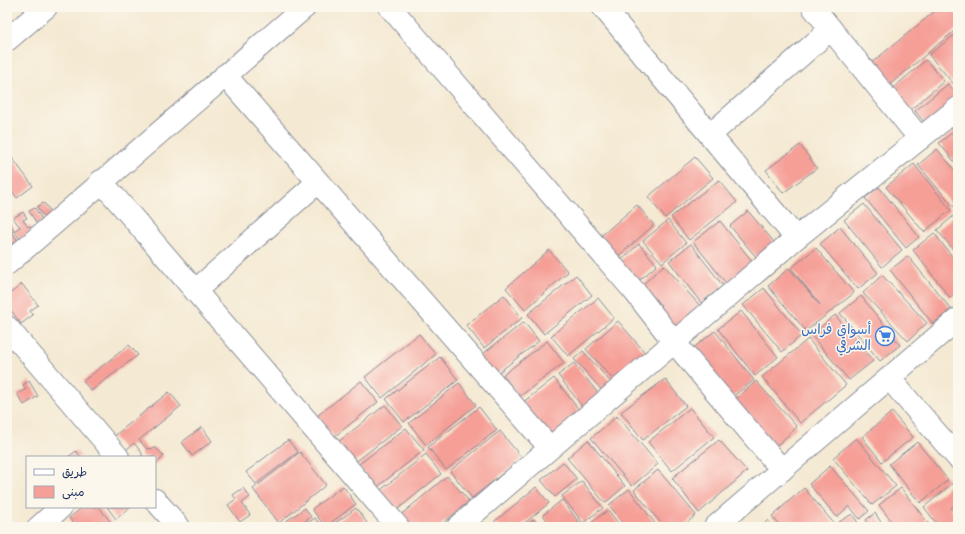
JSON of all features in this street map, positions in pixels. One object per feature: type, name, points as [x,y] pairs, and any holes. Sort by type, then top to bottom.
[{"type":"street","points":[[7,40],[46,7]]},
{"type":"street","points":[[7,264],[101,181],[305,7]]},
{"type":"street","points":[[390,7],[635,292],[674,342],[782,470]]},
{"type":"street","points":[[604,7],[796,238]]},
{"type":"street","points":[[813,7],[920,139]]},
{"type":"street","points":[[710,135],[831,29]]},
{"type":"street","points":[[225,75],[550,448]]},
{"type":"street","points":[[458,527],[796,238],[958,108]]},
{"type":"street","points":[[101,181],[398,527]]},
{"type":"street","points":[[195,291],[318,182]]},
{"type":"street","points":[[715,527],[958,319]]},
{"type":"street","points":[[7,327],[116,456]]},
{"type":"street","points":[[890,378],[958,458]]},
{"type":"street","points":[[156,501],[179,527]]},
{"type":"street","points":[[39,527],[60,508]]},
{"type":"building","points":[[940,7],[958,7],[958,28],[888,86],[870,64]]},
{"type":"building","points":[[958,32],[958,89],[929,55]]},
{"type":"building","points":[[926,60],[944,81],[909,111],[892,89]]},
{"type":"building","points":[[948,84],[958,96],[958,99],[927,126],[915,111]]},
{"type":"building","points":[[958,128],[958,166],[939,143]]},
{"type":"building","points":[[800,145],[817,168],[783,193],[766,170]]},
{"type":"building","points":[[937,149],[958,174],[958,204],[954,207],[918,165]]},
{"type":"building","points":[[7,151],[33,186],[17,198],[7,184]]},
{"type":"building","points":[[695,157],[713,178],[665,218],[648,197]]},
{"type":"building","points":[[914,164],[951,210],[924,232],[886,187]]},
{"type":"building","points":[[719,180],[737,202],[689,240],[671,217]]},
{"type":"building","points":[[879,187],[919,237],[906,248],[865,198]]},
{"type":"building","points":[[43,203],[54,217],[47,221],[37,207]]},
{"type":"building","points":[[864,204],[902,250],[882,267],[844,220]]},
{"type":"building","points":[[637,205],[654,225],[614,260],[596,240]]},
{"type":"building","points":[[35,208],[43,221],[37,224],[29,211]]},
{"type":"building","points":[[748,211],[774,242],[756,257],[730,226]]},
{"type":"building","points":[[23,212],[27,218],[23,220],[28,227],[30,226],[33,230],[20,239],[14,231],[20,227],[13,218]]},
{"type":"building","points":[[957,213],[958,214],[958,255],[937,230]]},
{"type":"building","points":[[7,218],[14,230],[12,232],[18,241],[9,246],[7,243]]},
{"type":"building","points":[[668,220],[686,243],[662,263],[643,241]]},
{"type":"building","points":[[720,221],[752,261],[726,283],[693,242]]},
{"type":"building","points":[[840,227],[878,273],[858,289],[820,244]]},
{"type":"building","points":[[934,233],[958,264],[958,292],[950,298],[913,250]]},
{"type":"building","points":[[639,244],[657,265],[635,284],[617,264]]},
{"type":"building","points":[[691,244],[723,286],[701,303],[669,261]]},
{"type":"building","points":[[816,248],[854,293],[806,331],[768,286],[789,268],[820,305],[791,268]]},
{"type":"building","points":[[549,250],[568,272],[525,310],[506,288]]},
{"type":"building","points":[[908,256],[951,309],[933,324],[890,270]]},
{"type":"building","points":[[664,265],[701,307],[672,332],[639,288]]},
{"type":"building","points":[[576,275],[592,295],[544,334],[528,314]]},
{"type":"building","points":[[882,275],[927,323],[908,341],[863,293]]},
{"type":"building","points":[[22,284],[38,305],[30,311],[33,315],[21,324],[7,305],[7,296]]},
{"type":"building","points":[[764,288],[802,335],[782,352],[743,305]]},
{"type":"building","points":[[504,295],[522,318],[484,348],[466,325]]},
{"type":"building","points":[[861,296],[900,345],[880,361],[840,313]]},
{"type":"building","points":[[598,298],[614,318],[568,356],[551,336]]},
{"type":"building","points":[[741,311],[778,357],[755,376],[718,329]]},
{"type":"building","points":[[835,315],[873,361],[849,380],[811,335]]},
{"type":"building","points":[[618,321],[648,356],[617,384],[586,349]]},
{"type":"building","points":[[524,322],[539,341],[494,376],[479,357]]},
{"type":"building","points":[[715,331],[754,380],[731,398],[692,349]]},
{"type":"building","points":[[419,334],[436,354],[382,398],[365,377]]},
{"type":"building","points":[[808,339],[846,385],[800,423],[762,377]]},
{"type":"building","points":[[547,341],[564,363],[519,397],[503,375]]},
{"type":"building","points":[[129,345],[138,355],[91,391],[83,381]]},
{"type":"building","points":[[583,351],[615,387],[606,395],[574,359]]},
{"type":"building","points":[[440,357],[458,380],[404,422],[386,399]]},
{"type":"building","points":[[574,363],[601,397],[585,410],[558,375]]},
{"type":"building","points":[[554,378],[584,416],[552,441],[522,403]]},
{"type":"building","points":[[665,379],[686,406],[643,440],[621,412]]},
{"type":"building","points":[[29,381],[38,396],[24,405],[17,394],[26,389],[23,385]]},
{"type":"building","points":[[361,381],[378,402],[334,437],[317,416]]},
{"type":"building","points":[[756,381],[797,427],[773,449],[732,402]]},
{"type":"building","points":[[459,383],[476,405],[426,445],[409,423]]},
{"type":"building","points":[[169,392],[181,406],[139,440],[147,449],[156,448],[164,456],[156,464],[156,456],[142,456],[142,453],[134,443],[125,451],[113,437]]},
{"type":"building","points":[[385,405],[402,426],[354,463],[338,442]]},
{"type":"building","points":[[479,407],[497,430],[446,470],[428,447]]},
{"type":"building","points":[[690,408],[714,437],[672,471],[648,442]]},
{"type":"building","points":[[892,412],[913,437],[882,462],[862,437]]},
{"type":"building","points":[[617,416],[658,464],[632,486],[591,438]]},
{"type":"building","points":[[202,427],[212,441],[192,456],[182,442]]},
{"type":"building","points":[[406,428],[424,450],[376,488],[358,465]]},
{"type":"building","points":[[500,431],[522,458],[472,498],[450,471]]},
{"type":"building","points":[[856,438],[896,486],[872,505],[833,458]]},
{"type":"building","points":[[288,440],[298,452],[256,484],[246,472]]},
{"type":"building","points":[[588,440],[625,486],[605,503],[567,458]]},
{"type":"building","points":[[719,440],[747,471],[699,513],[672,478]]},
{"type":"building","points":[[917,442],[948,480],[920,503],[889,464]]},
{"type":"building","points":[[76,451],[80,456],[69,456]]},
{"type":"building","points":[[300,452],[326,485],[279,523],[253,489]]},
{"type":"building","points":[[426,454],[441,474],[393,513],[377,493]]},
{"type":"building","points":[[563,462],[577,479],[555,497],[541,480]]},
{"type":"building","points":[[830,466],[869,511],[860,519],[849,506],[837,517],[809,484]]},
{"type":"building","points":[[658,470],[696,515],[682,527],[664,527],[634,490]]},
{"type":"building","points":[[447,476],[469,501],[439,527],[405,527],[397,518]]},
{"type":"building","points":[[582,481],[603,508],[583,523],[562,496]]},
{"type":"building","points":[[953,483],[958,490],[958,501],[951,508],[958,519],[958,526],[939,527],[924,507]]},
{"type":"building","points":[[343,486],[356,504],[325,527],[312,509]]},
{"type":"building","points":[[536,487],[549,503],[520,527],[498,527],[494,522]]},
{"type":"building","points":[[243,488],[250,497],[242,503],[250,515],[240,522],[228,505],[236,499],[233,495]]},
{"type":"building","points":[[804,488],[837,527],[781,527],[772,516]]},
{"type":"building","points":[[901,488],[931,527],[896,527],[879,505]]},
{"type":"building","points":[[629,489],[658,527],[626,527],[609,505]]},
{"type":"building","points":[[562,500],[582,526],[552,527],[543,515]]},
{"type":"building","points":[[82,508],[100,508],[112,524],[109,527],[76,527],[69,518]]},
{"type":"building","points":[[108,508],[130,508],[116,519]]},
{"type":"building","points":[[305,508],[311,517],[297,527],[289,527],[285,522]]},
{"type":"building","points":[[356,508],[370,527],[330,527]]},
{"type":"building","points":[[608,510],[621,527],[587,526]]},
{"type":"building","points":[[875,513],[884,527],[871,527],[866,520]]},
{"type":"building","points":[[852,514],[861,527],[843,527],[839,522]]},
{"type":"building","points":[[315,518],[322,527],[302,527]]},
{"type":"building","points":[[534,519],[540,527],[523,527]]},
{"type":"building","points":[[768,520],[774,527],[761,527]]},
{"type":"place","name":"أسواق فراس الشرقي","points":[[885,336]]}]
